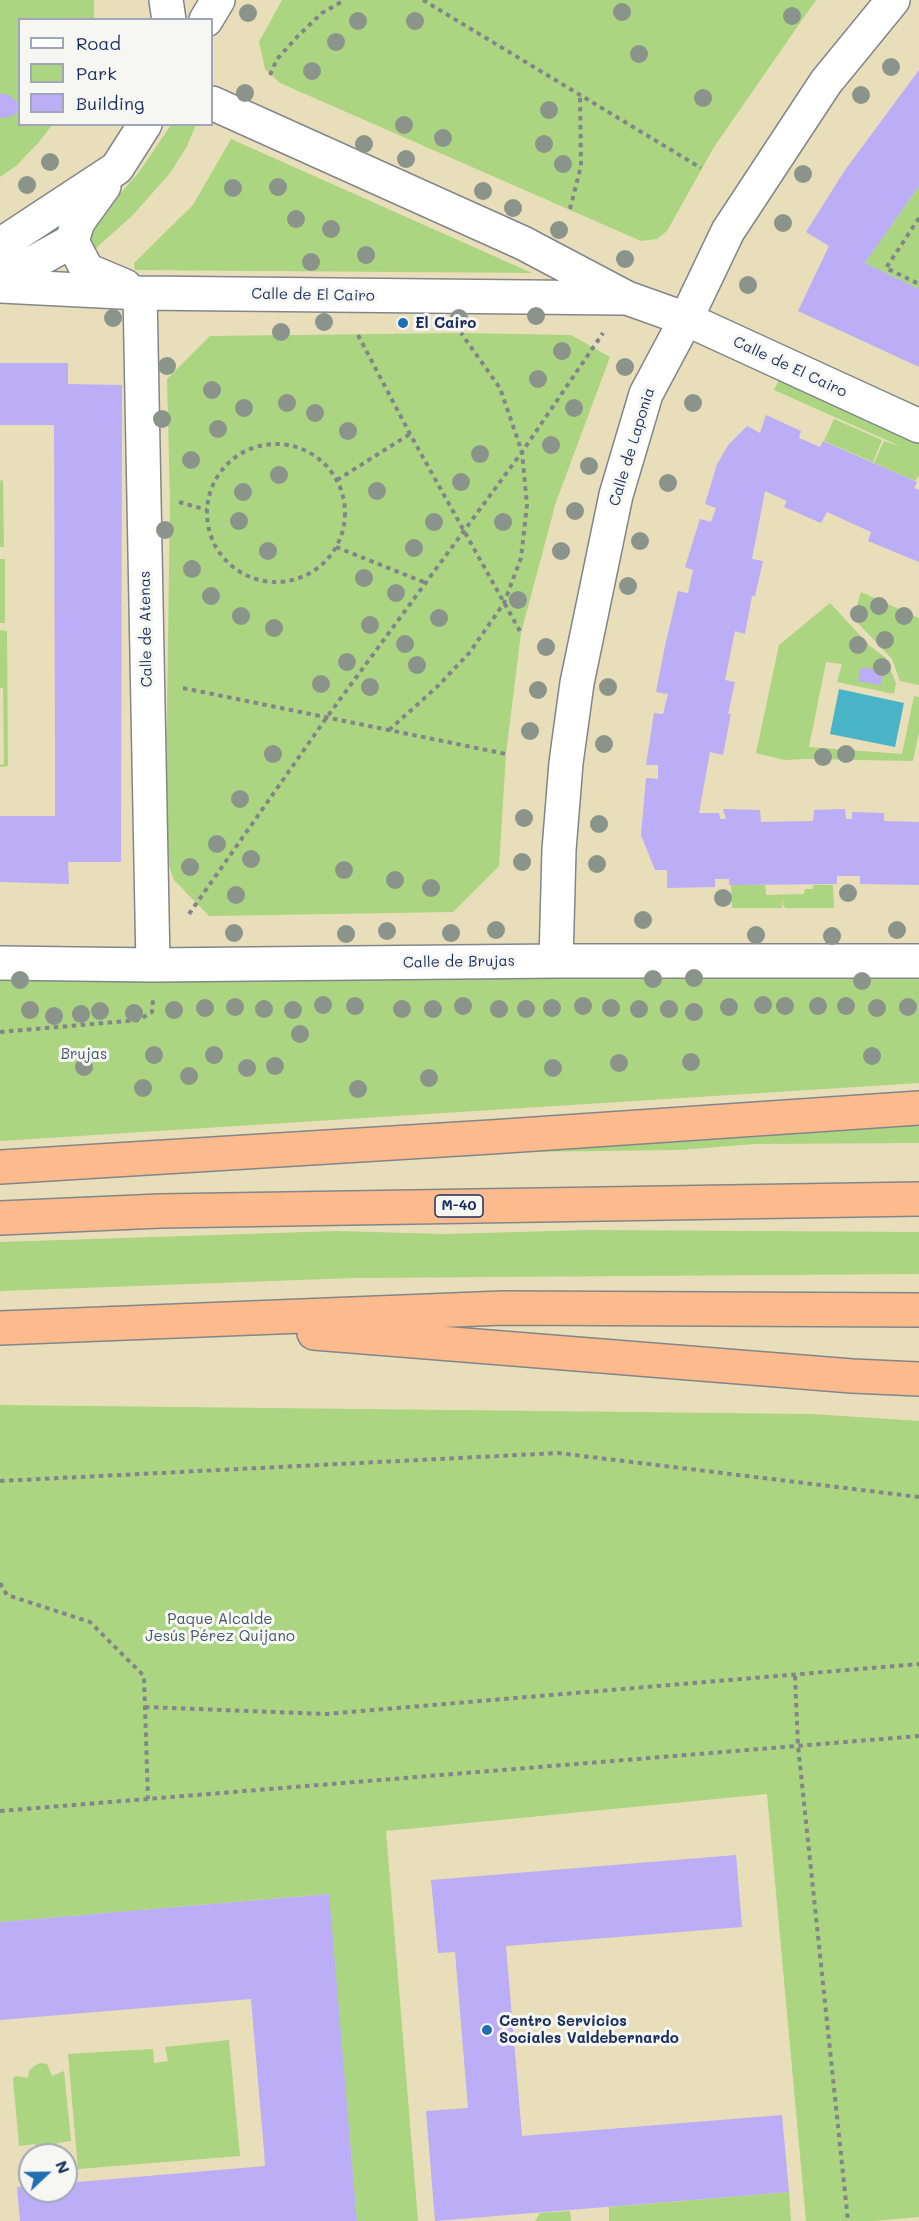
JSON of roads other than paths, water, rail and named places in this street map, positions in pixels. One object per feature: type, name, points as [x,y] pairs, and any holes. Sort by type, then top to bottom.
[{"type":"highway","points":[[0,1167],[456,1140],[919,1108]]},
{"type":"highway","name":"M-40","points":[[0,1218],[160,1211],[919,1199]]},
{"type":"highway","points":[[0,1328],[503,1308],[919,1310]]},
{"type":"highway","points":[[165,1321],[604,1357],[919,1379]]},
{"type":"street","points":[[166,0],[169,18]]},
{"type":"street","points":[[207,18],[218,0]]},
{"type":"street","name":"Calle de Laponia","points":[[556,961],[559,850],[566,763],[576,683],[616,495],[646,394],[686,319],[728,231],[826,82],[893,0]]},
{"type":"street","name":"Calle de El Cairo","points":[[213,104],[523,243],[627,298],[686,319],[919,426]]},
{"type":"street","points":[[0,279],[72,241],[78,222],[144,126]]},
{"type":"street","points":[[0,245],[117,168]]},
{"type":"street","points":[[72,241],[87,270],[140,293]]},
{"type":"street","name":"Calle de El Cairo","points":[[0,286],[140,293],[627,298]]},
{"type":"street","name":"Calle de Atenas","points":[[140,293],[153,965]]},
{"type":"street","name":"Calle de Brujas","points":[[0,963],[153,965],[556,961],[919,961]]},
{"type":"water","points":[[839,689],[904,703],[895,747],[830,734]]},
{"type":"place","name":"El Cairo","points":[[403,323]]},
{"type":"place","name":"Centro Servicios Sociales Valdebernardo","points":[[487,2030]]},
{"type":"park label","name":"Brujas","points":[[84,1054]]},
{"type":"park label","name":"Paque Alcalde Jesús Pérez Quijano","points":[[220,1628]]}]
